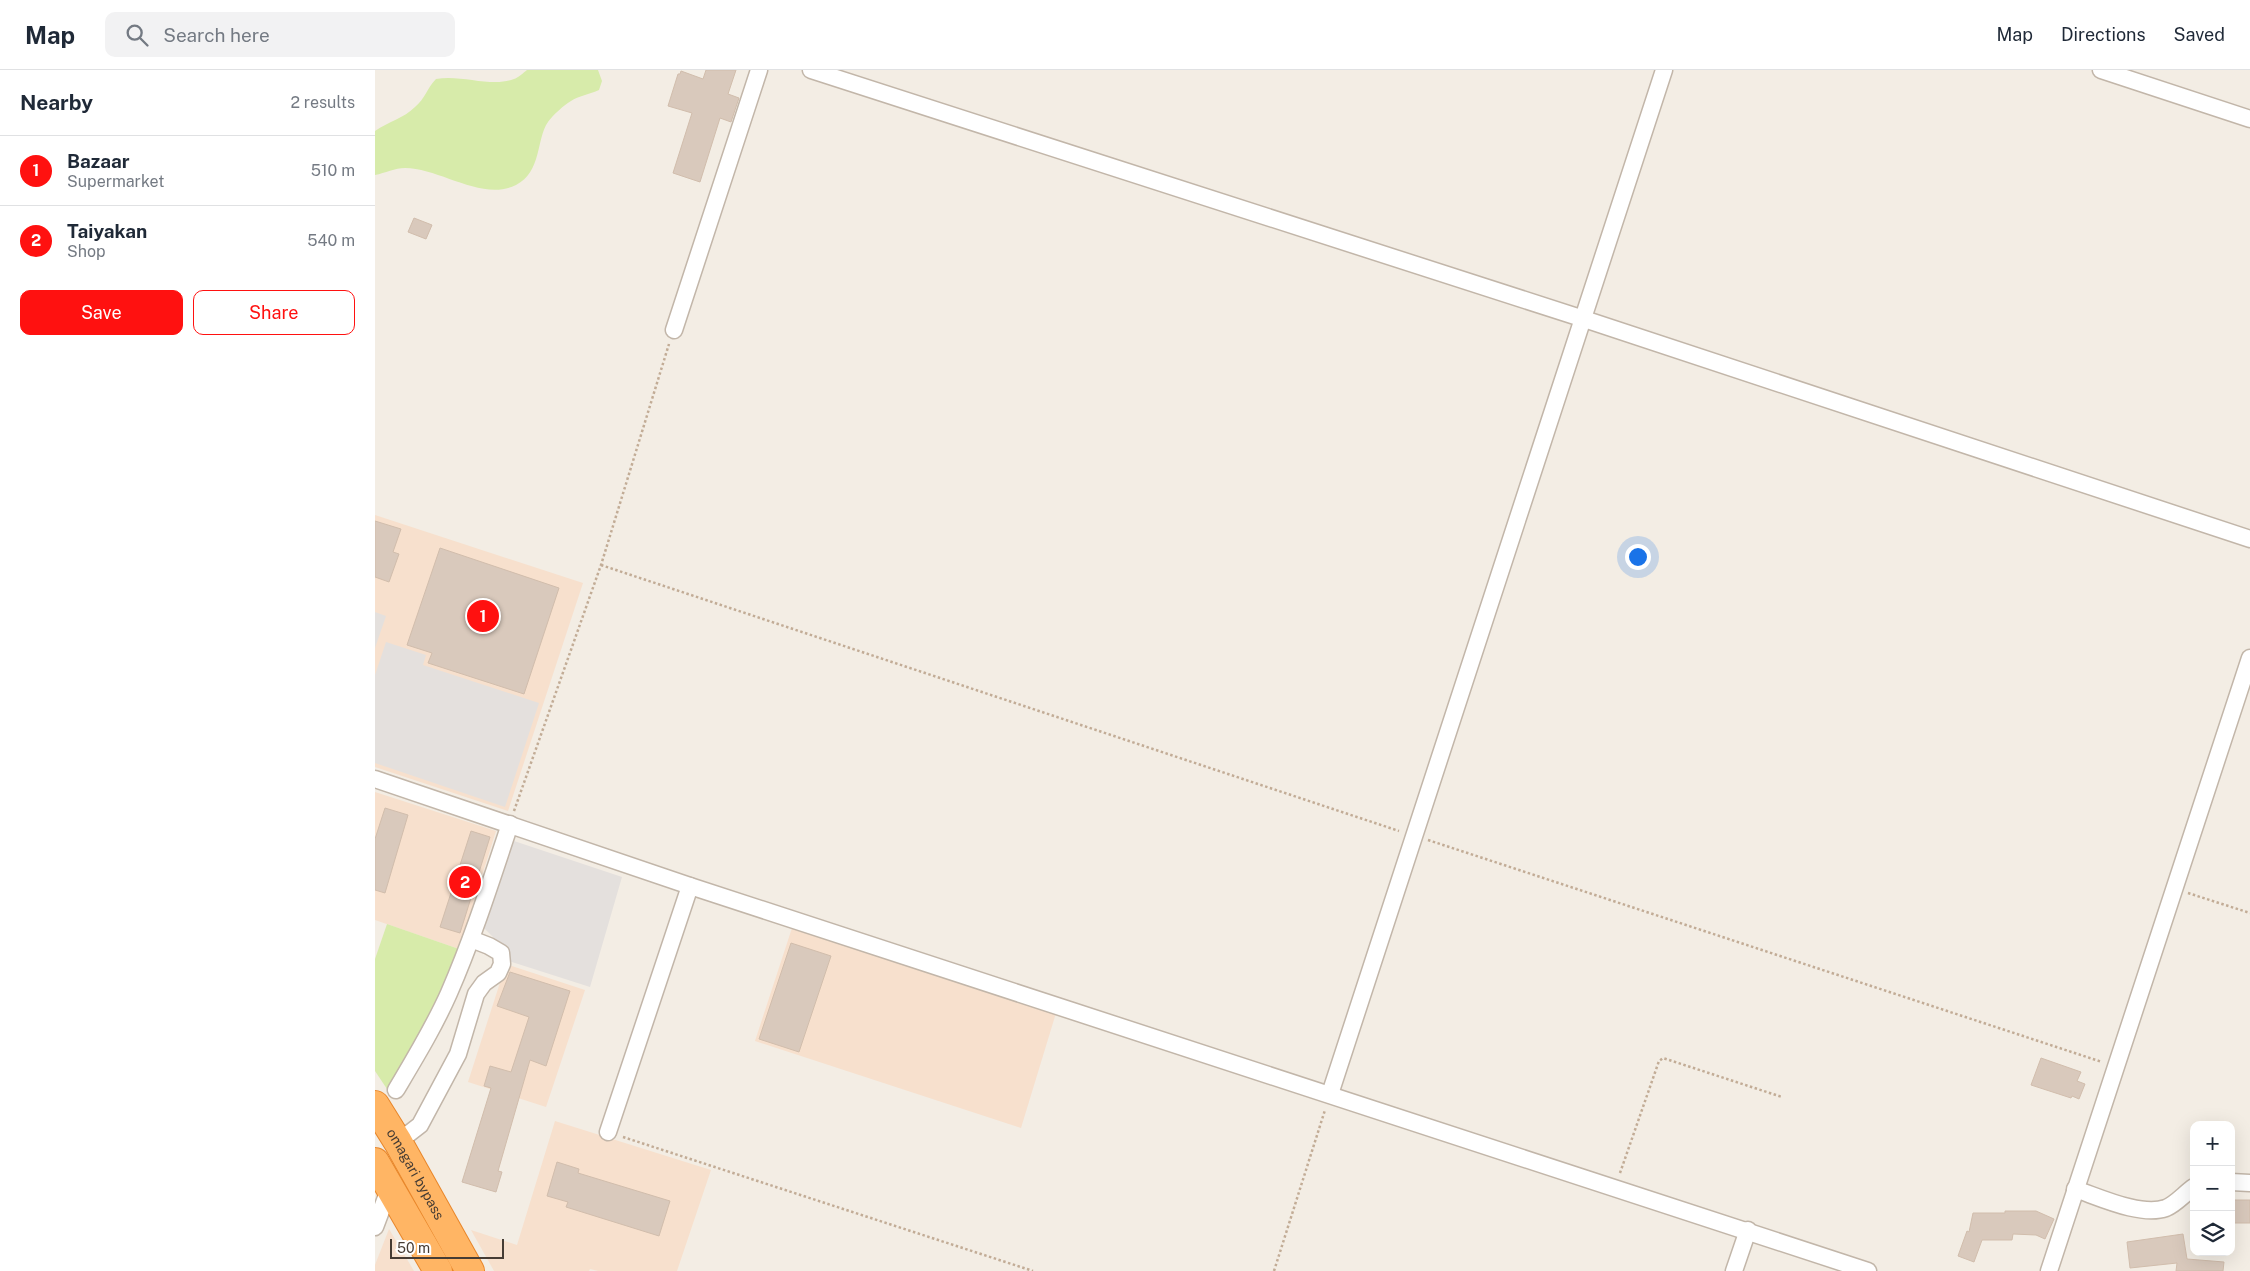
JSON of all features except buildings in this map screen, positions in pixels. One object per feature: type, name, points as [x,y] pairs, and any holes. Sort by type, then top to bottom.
[{"type":"highway","name":"omagari bypass","points":[[386,1097],[398,1142],[470,1271]]},
{"type":"highway","name":"omagari bypass","points":[[375,1162],[438,1271]]},
{"type":"street","points":[[674,330],[759,70]]},
{"type":"street","points":[[811,70],[1584,319],[2250,539]]},
{"type":"street","points":[[1330,1094],[1664,70]]},
{"type":"street","points":[[2101,70],[2250,119]]},
{"type":"street","points":[[2049,1271],[2250,658]]},
{"type":"street","points":[[375,779],[690,886],[1869,1271]]},
{"type":"street","points":[[386,1097],[437,1020],[471,939],[509,824]]},
{"type":"street","points":[[607,1132],[690,886]]},
{"type":"street","points":[[398,1142],[420,1125],[458,1054],[476,994],[484,983],[498,973],[501,964],[501,953],[471,939]]},
{"type":"street","points":[[2235,1182],[2250,1182]]},
{"type":"street","points":[[375,1227],[390,1187]]},
{"type":"street","points":[[2075,1189],[2137,1209],[2155,1210],[2167,1207],[2190,1190]]},
{"type":"street","points":[[1734,1271],[1748,1230]]},
{"type":"path","points":[[509,824],[601,565],[674,330]]},
{"type":"path","points":[[601,565],[2116,1066]]},
{"type":"path","points":[[2174,888],[2250,913]]},
{"type":"path","points":[[1615,1187],[1659,1061],[1663,1058],[1782,1097]]},
{"type":"path","points":[[1274,1271],[1330,1094]]},
{"type":"path","points":[[607,1132],[1033,1271]]},
{"type":"shaded area","points":[[375,515],[583,583],[508,811],[375,767]]},
{"type":"shaded area","points":[[375,612],[386,616],[375,648]]},
{"type":"shaded area","points":[[386,642],[426,655],[423,665],[539,703],[505,807],[375,763],[375,675]]},
{"type":"shaded area","points":[[375,792],[496,831],[459,949],[375,920]]},
{"type":"shaded area","points":[[511,840],[622,877],[590,987],[506,960],[498,942],[483,927]]},
{"type":"shaded area","points":[[792,928],[1056,1013],[1021,1128],[755,1041]]},
{"type":"shaded area","points":[[506,964],[585,990],[546,1107],[468,1082]]},
{"type":"shaded area","points":[[555,1121],[711,1170],[677,1271],[598,1271],[590,1269],[589,1271],[494,1271],[471,1230],[517,1245]]},
{"type":"shaded area","points":[[389,1229],[414,1271],[375,1271],[375,1265]]},
{"type":"green space","points":[[527,70],[598,70],[602,81],[599,90],[574,99],[550,119],[544,129],[530,172],[516,185],[503,189],[489,190],[418,169],[405,168],[375,175],[375,131],[411,111],[421,101],[436,79],[456,78],[496,82],[519,77]]},
{"type":"green space","points":[[387,924],[459,949],[447,984],[387,1089],[375,1071],[375,959]]},
{"type":"place","name":"Bazaar","points":[[483,616]]},
{"type":"place","name":"Taiyakan","points":[[465,882]]}]
